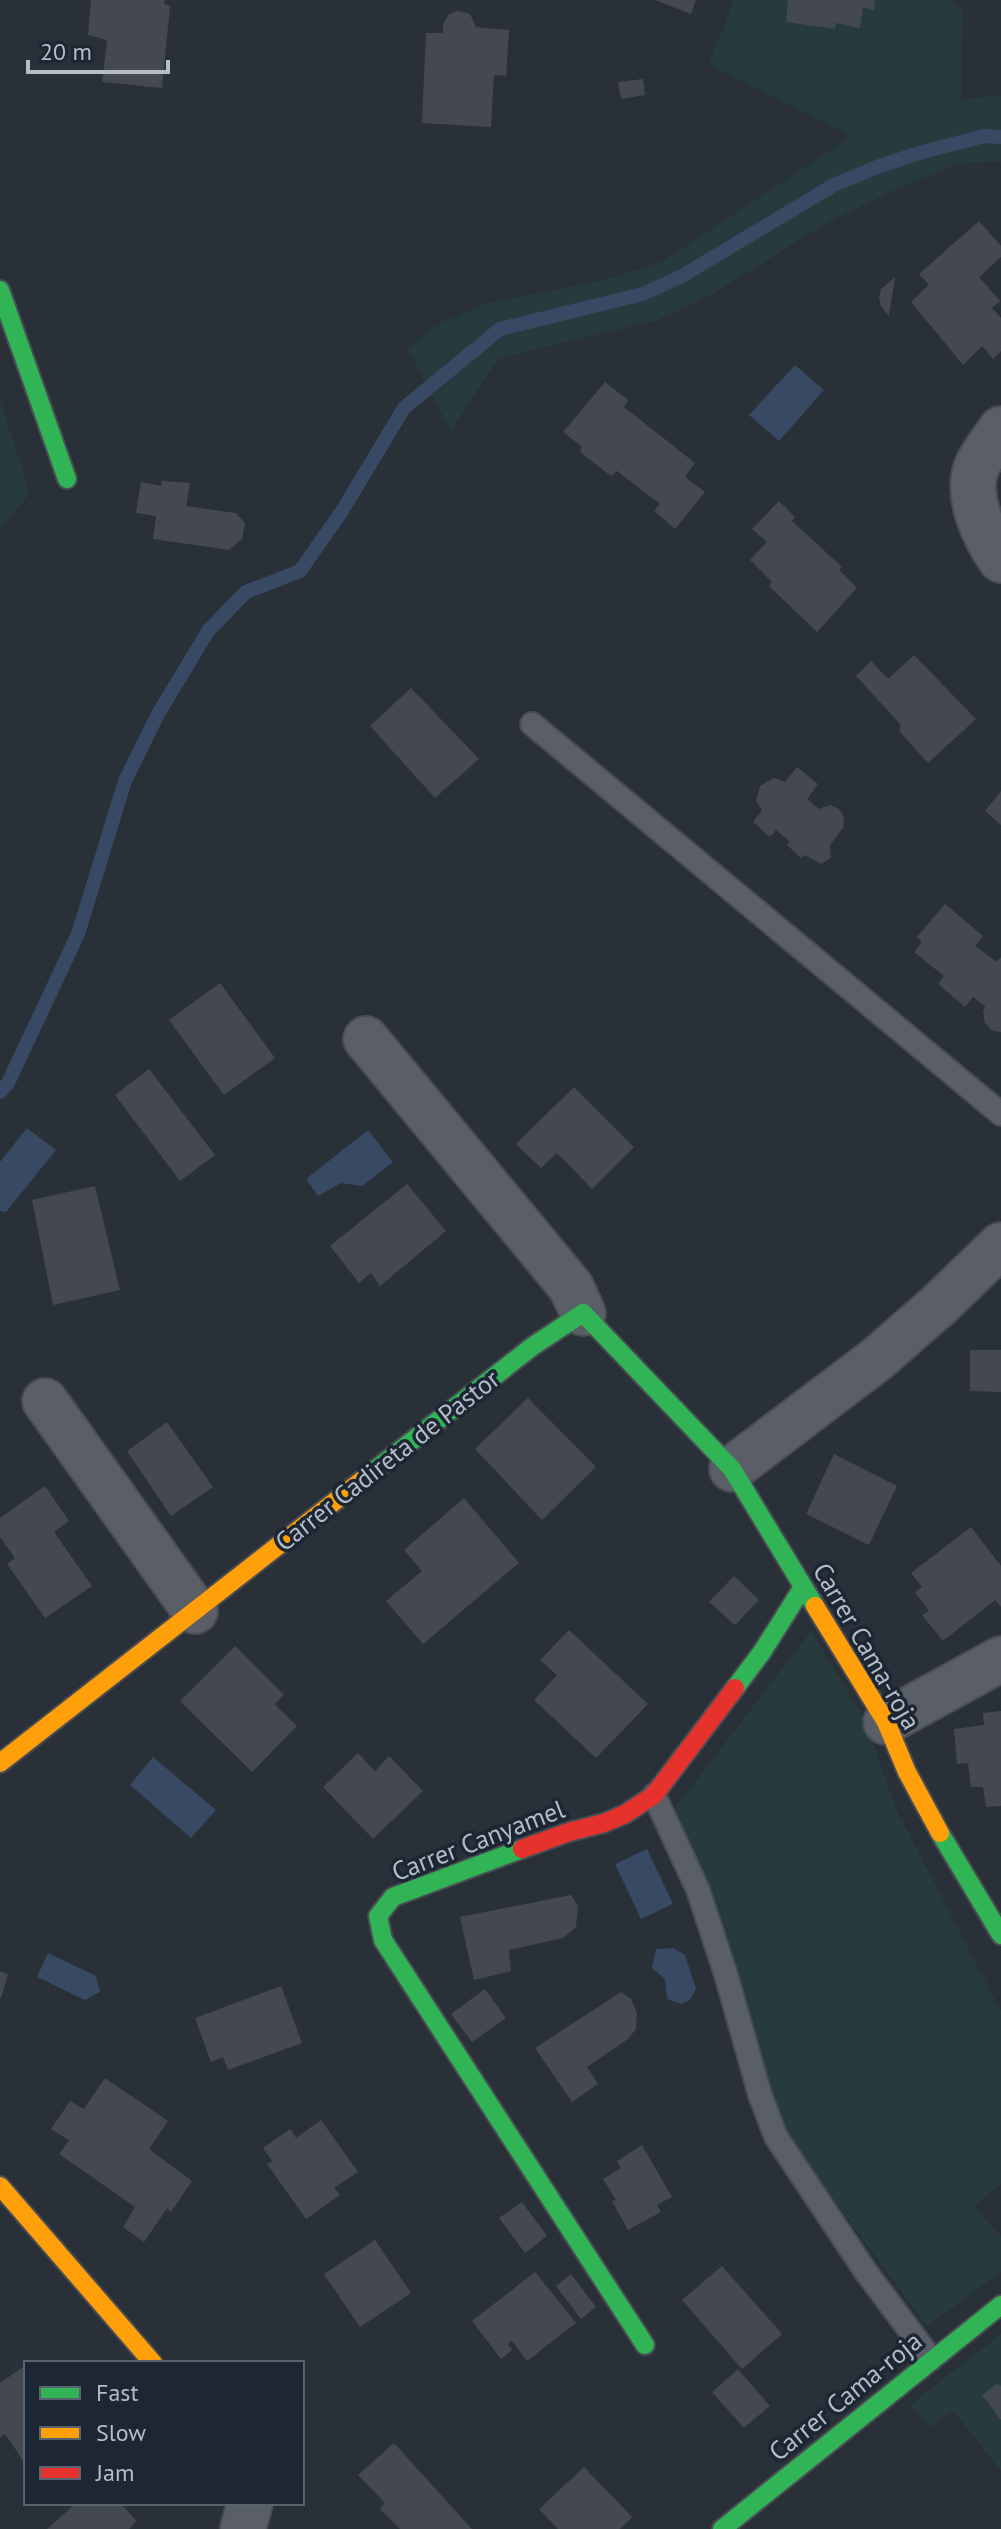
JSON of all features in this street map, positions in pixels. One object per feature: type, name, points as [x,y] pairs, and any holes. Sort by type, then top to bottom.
[{"type":"street","points":[[0,290],[67,479]]},
{"type":"street","points":[[1001,429],[976,468],[973,483],[975,504],[1001,560]]},
{"type":"street","points":[[366,1039],[571,1287],[583,1313],[732,1469],[877,1359],[1001,1245]]},
{"type":"street","name":"Carrer Cadireta de Pastor","points":[[0,1763],[533,1346],[583,1313]]},
{"type":"street","points":[[45,1401],[195,1611]]},
{"type":"street","name":"Carrer Cama-roja","points":[[732,1469],[886,1722],[930,1816],[1000,1929]]},
{"type":"street","name":"Carrer Canyamel","points":[[645,2345],[383,1940],[378,1916],[393,1897],[569,1832],[604,1823],[625,1814],[654,1795],[762,1652],[803,1587]]},
{"type":"street","points":[[886,1722],[1001,1659]]},
{"type":"street","points":[[0,2186],[151,2361]]},
{"type":"street","name":"Carrer Cama-roja","points":[[722,2529],[1001,2305]]},
{"type":"street","points":[[243,2529],[249,2505]]},
{"type":"lane","points":[[532,724],[1001,1114]]},
{"type":"lane","points":[[654,1795],[698,1890],[760,2095],[776,2137],[866,2272],[931,2359]]},
{"type":"green space","points":[[734,0],[948,0],[963,10],[961,100],[1001,95],[1001,161],[957,164],[892,191],[828,222],[713,294],[658,320],[498,359],[451,431],[408,350],[431,328],[484,304],[607,279],[662,262],[852,136],[709,64]]},
{"type":"green space","points":[[0,401],[30,493],[0,530]]},
{"type":"green space","points":[[811,1631],[864,1718],[896,1809],[1001,2011],[1001,2184],[974,2206],[1001,2236],[1001,2272],[927,2326],[811,2169],[783,2125],[676,1807]]},
{"type":"green space","points":[[1001,2334],[1001,2471],[953,2410],[929,2427],[910,2405]]},
{"type":"water","points":[[795,365],[824,390],[779,441],[749,415]]},
{"type":"water","points":[[27,1128],[56,1150],[6,1212],[0,1211],[0,1162]]},
{"type":"water","points":[[368,1130],[393,1162],[362,1186],[341,1183],[318,1196],[306,1179]]},
{"type":"water","points":[[153,1757],[216,1810],[191,1838],[130,1785]]},
{"type":"water","points":[[647,1849],[673,1904],[641,1919],[615,1864]]},
{"type":"water","points":[[673,1948],[685,1955],[696,1989],[690,2000],[681,2004],[667,1999],[665,1979],[652,1968],[656,1949]]},
{"type":"water","points":[[48,1953],[96,1976],[100,1992],[85,2000],[37,1977]]},
{"type":"building","points":[[91,0],[165,0],[164,4],[170,6],[162,88],[102,82],[107,40],[88,35]]},
{"type":"building","points":[[655,0],[696,0],[691,14]]},
{"type":"building","points":[[788,0],[875,0],[874,10],[863,7],[860,28],[836,23],[835,29],[786,22]]},
{"type":"building","points":[[458,11],[470,14],[476,27],[509,30],[506,76],[494,75],[491,127],[422,123],[426,33],[443,33],[443,24],[449,14]]},
{"type":"building","points":[[643,79],[645,95],[621,99],[618,82]]},
{"type":"building","points":[[979,221],[1001,246],[1001,257],[979,277],[1000,301],[992,308],[1001,318],[1001,351],[993,359],[982,346],[963,365],[911,302],[929,285],[919,274]]},
{"type":"building","points":[[895,277],[889,316],[881,306],[879,297],[881,289]]},
{"type":"building","points":[[605,382],[628,400],[624,407],[695,463],[685,477],[705,492],[675,529],[654,511],[660,504],[617,471],[611,476],[580,452],[582,447],[563,432]]},
{"type":"building","points":[[162,481],[190,483],[186,506],[236,513],[245,523],[242,539],[229,550],[153,539],[156,516],[136,513],[141,482],[161,486]]},
{"type":"building","points":[[779,501],[795,517],[792,521],[842,567],[839,570],[857,588],[817,632],[769,586],[772,582],[750,560],[767,542],[752,529]]},
{"type":"building","points":[[914,655],[976,719],[928,763],[899,731],[901,725],[856,676],[871,661],[888,679]]},
{"type":"building","points":[[411,688],[479,759],[435,798],[370,726]]},
{"type":"building","points":[[797,767],[818,784],[807,799],[819,809],[830,805],[839,809],[844,817],[843,828],[830,845],[831,858],[821,864],[805,855],[801,858],[787,845],[790,842],[776,830],[770,837],[753,822],[762,810],[756,801],[760,786],[774,778],[785,782]]},
{"type":"building","points":[[1001,791],[1001,825],[985,811]]},
{"type":"building","points":[[945,904],[983,936],[975,946],[997,962],[1001,957],[1001,1032],[993,1031],[985,1023],[985,1006],[973,997],[965,1007],[938,984],[944,976],[914,952],[922,942],[917,937]]},
{"type":"building","points":[[220,983],[275,1058],[224,1095],[169,1020]]},
{"type":"building","points":[[149,1069],[215,1155],[180,1181],[115,1095]]},
{"type":"building","points":[[574,1087],[634,1147],[592,1189],[557,1153],[541,1168],[516,1144]]},
{"type":"building","points":[[407,1184],[446,1231],[380,1286],[371,1273],[359,1283],[330,1246]]},
{"type":"building","points":[[95,1186],[120,1290],[53,1305],[32,1200]]},
{"type":"building","points":[[970,1350],[1001,1350],[1001,1392],[970,1391]]},
{"type":"building","points":[[528,1398],[596,1467],[542,1520],[475,1449]]},
{"type":"building","points":[[167,1422],[213,1487],[171,1516],[127,1451]]},
{"type":"building","points":[[834,1454],[897,1486],[869,1545],[806,1514]]},
{"type":"building","points":[[45,1486],[69,1521],[54,1532],[92,1586],[45,1618],[7,1564],[15,1558],[0,1537],[0,1518]]},
{"type":"building","points":[[464,1498],[519,1563],[423,1644],[386,1601],[422,1571],[404,1550]]},
{"type":"building","points":[[971,1527],[1001,1566],[1001,1607],[995,1600],[943,1641],[922,1615],[929,1611],[915,1592],[922,1587],[911,1573]]},
{"type":"building","points":[[734,1576],[759,1600],[735,1625],[709,1602]]},
{"type":"building","points":[[569,1630],[648,1704],[596,1758],[534,1700],[557,1675],[540,1660]]},
{"type":"building","points":[[235,1646],[284,1695],[274,1704],[297,1726],[252,1772],[180,1701]]},
{"type":"building","points":[[1001,1711],[1001,1806],[986,1807],[983,1787],[971,1787],[968,1763],[957,1764],[954,1729],[984,1725],[983,1713]]},
{"type":"building","points":[[358,1753],[375,1771],[389,1756],[423,1791],[373,1839],[323,1787]]},
{"type":"building","points":[[571,1895],[578,1906],[576,1927],[563,1938],[509,1950],[511,1971],[474,1980],[460,1917]]},
{"type":"building","points":[[0,1971],[8,1974],[1,1998],[0,1998]]},
{"type":"building","points":[[281,1986],[302,2043],[228,2070],[223,2057],[211,2062],[195,2018]]},
{"type":"building","points":[[485,1989],[506,2018],[472,2042],[451,2014]]},
{"type":"building","points":[[621,1992],[631,1999],[637,2013],[636,2029],[628,2039],[587,2067],[598,2084],[572,2102],[535,2048]]},
{"type":"building","points":[[105,2078],[168,2121],[149,2149],[192,2181],[171,2212],[167,2208],[144,2242],[123,2227],[135,2207],[59,2154],[69,2140],[51,2129],[70,2101],[84,2109]]},
{"type":"building","points":[[321,2120],[358,2172],[334,2188],[340,2195],[306,2219],[267,2164],[272,2161],[263,2148],[290,2129],[296,2138]]},
{"type":"building","points":[[642,2145],[672,2197],[657,2205],[661,2212],[628,2230],[612,2201],[616,2200],[603,2179],[621,2168],[617,2161]]},
{"type":"building","points":[[522,2202],[547,2236],[525,2253],[499,2218]]},
{"type":"building","points":[[375,2240],[411,2293],[360,2327],[324,2274]]},
{"type":"building","points":[[722,2266],[782,2334],[742,2369],[682,2300]]},
{"type":"building","points":[[535,2272],[576,2323],[527,2361],[512,2341],[508,2344],[512,2350],[501,2359],[472,2321]]},
{"type":"building","points":[[571,2274],[596,2307],[581,2319],[556,2286]]},
{"type":"building","points":[[24,2366],[24,2462],[5,2434],[0,2438],[0,2383]]},
{"type":"building","points":[[738,2369],[770,2406],[744,2428],[712,2392]]},
{"type":"building","points":[[997,2384],[1001,2386],[1001,2420],[982,2395]]},
{"type":"building","points":[[394,2443],[472,2529],[400,2529],[380,2509],[385,2503],[358,2475]]},
{"type":"building","points":[[584,2467],[632,2517],[620,2529],[558,2529],[539,2509]]},
{"type":"building","points":[[74,2505],[122,2505],[137,2521],[129,2529],[47,2529]]},
{"type":"waterway","points":[[0,1092],[8,1083],[78,934],[125,781],[158,714],[208,631],[246,592],[300,571],[342,511],[404,408],[500,329],[643,294],[682,276],[834,185],[919,153],[984,136],[1001,137]]},
{"type":"traffic: fast","points":[[0,290],[67,479]]},
{"type":"traffic: fast","points":[[366,1477],[533,1346],[583,1313],[732,1469],[815,1606]]},
{"type":"traffic: fast","points":[[735,1688],[803,1587]]},
{"type":"traffic: fast","points":[[940,1833],[1001,1935]]},
{"type":"traffic: fast","points":[[522,1849],[393,1897],[378,1916],[383,1940],[645,2345]]},
{"type":"traffic: fast","points":[[722,2529],[1001,2305]]},
{"type":"traffic: slow","points":[[0,1763],[366,1477]]},
{"type":"traffic: slow","points":[[815,1606],[886,1722],[907,1772],[940,1833]]},
{"type":"traffic: slow","points":[[0,2186],[151,2361]]},
{"type":"traffic: jam","points":[[522,1849],[604,1823],[625,1814],[654,1795],[735,1688]]}]
